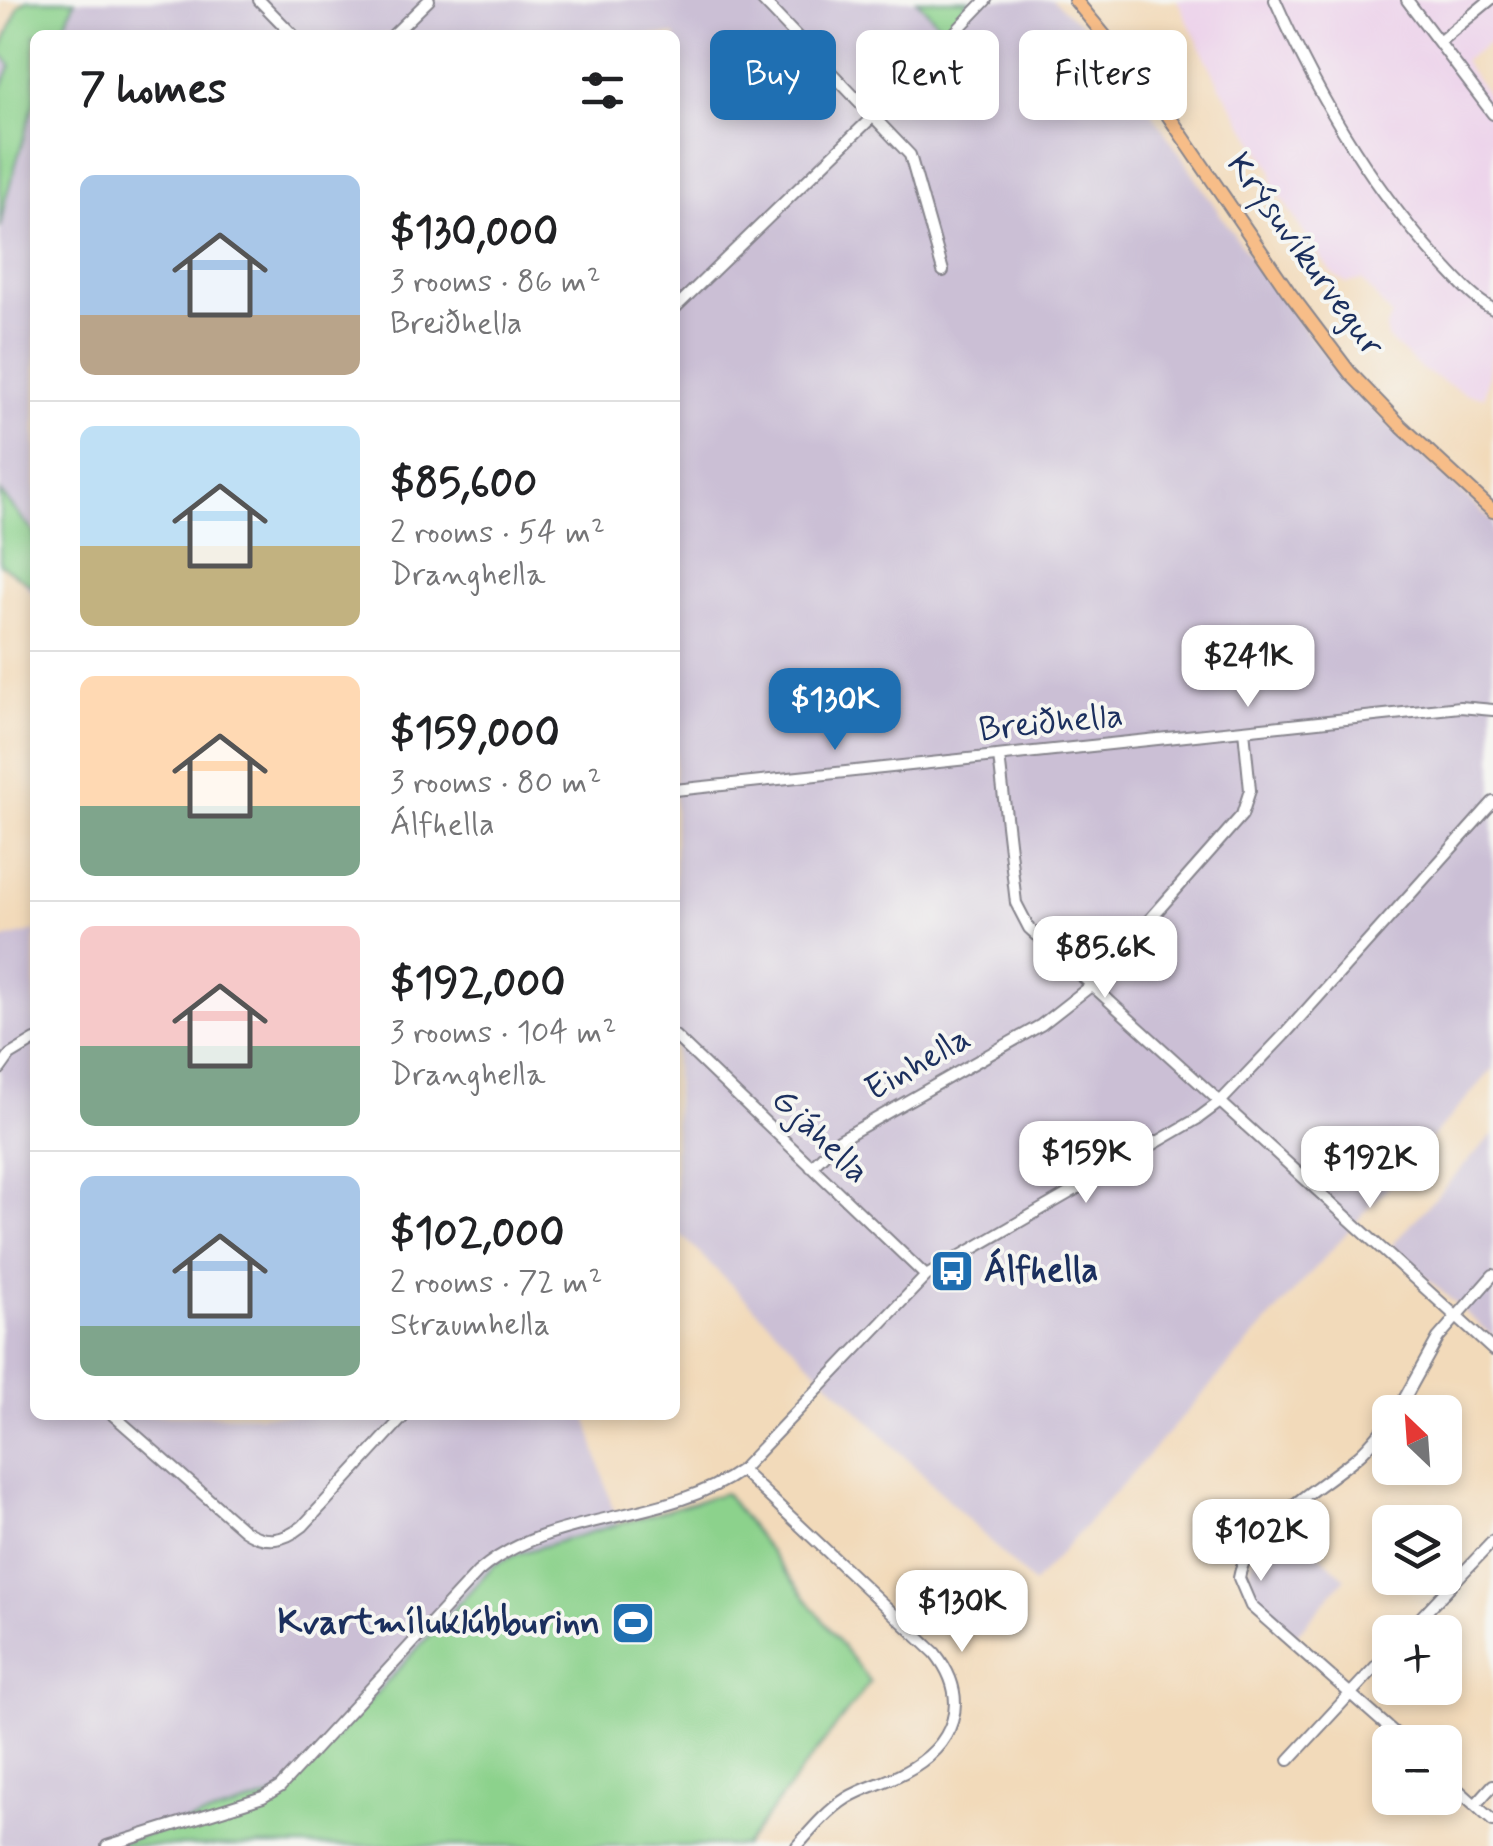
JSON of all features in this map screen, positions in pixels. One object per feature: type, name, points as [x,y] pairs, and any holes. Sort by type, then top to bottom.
[{"type":"main road","name":"Krýsuvíkurvegur","points":[[1067,0],[1088,17]]},
{"type":"main road","name":"Krýsuvíkurvegur","points":[[1075,0],[1166,113],[1288,291],[1350,373],[1412,438],[1493,511]]},
{"type":"street","points":[[259,0],[288,30]]},
{"type":"street","points":[[399,30],[429,0]]},
{"type":"street","points":[[762,0],[856,97]]},
{"type":"street","points":[[958,30],[984,0]]},
{"type":"street","points":[[1274,0],[1320,94],[1403,218],[1456,278],[1493,310]]},
{"type":"street","points":[[1407,0],[1493,114]]},
{"type":"street","points":[[1440,44],[1491,3]]},
{"type":"street","points":[[680,303],[870,120]]},
{"type":"street","points":[[878,120],[910,155],[943,271]]},
{"type":"street","name":"Breiðhella","points":[[680,789],[1460,707],[1493,710]]},
{"type":"street","name":"Einhella","points":[[811,1166],[839,1140],[1041,1025],[1092,986],[1242,815],[1250,790],[1244,730]]},
{"type":"street","points":[[999,756],[1016,902],[1030,928],[1493,1350]]},
{"type":"street","points":[[107,1846],[264,1797],[280,1787],[478,1572],[512,1548],[704,1491],[740,1470],[926,1276],[1197,1120],[1220,1102],[1493,802]]},
{"type":"street","name":"Gjáhella","points":[[680,1041],[926,1276]]},
{"type":"street","points":[[0,1069],[10,1055],[30,1043]]},
{"type":"street","points":[[1406,1395],[1428,1353],[1493,1275]]},
{"type":"street","points":[[119,1420],[244,1530],[259,1539],[272,1540],[303,1526],[400,1420]]},
{"type":"street","points":[[1372,1441],[1267,1530],[1249,1552],[1239,1578],[1251,1606],[1386,1725]]},
{"type":"street","points":[[740,1470],[935,1653],[956,1689],[956,1707],[946,1734],[925,1757],[903,1773],[846,1798],[796,1846]]},
{"type":"street","points":[[1423,1615],[1493,1540]]},
{"type":"street","points":[[1288,1760],[1372,1670]]},
{"type":"street","points":[[1475,1805],[1493,1785]]},
{"type":"street","points":[[1462,1793],[1493,1821]]},
{"type":"shaded area","points":[[25,0],[1052,0],[1086,30],[1019,30],[1019,120],[1157,120],[1239,242],[1315,343],[1370,407],[1493,522],[1493,1069],[1033,1584],[680,1234],[680,30],[30,30],[30,590],[0,554],[0,59]]},
{"type":"shaded area","points":[[1177,0],[1493,0],[1493,40],[1463,61],[1493,102],[1493,349],[1484,397],[1464,393],[1421,369],[1387,338],[1386,326],[1392,317],[1362,280],[1347,283],[1334,275],[1273,184],[1272,170],[1220,86]]},
{"type":"shaded area","points":[[30,932],[30,1420],[587,1420],[617,1525],[518,1554],[494,1565],[285,1793],[107,1846],[0,1846],[0,940]]},
{"type":"shaded area","points":[[1493,1134],[1493,1337],[1391,1246]]},
{"type":"shaded area","points":[[1288,1525],[1345,1578],[1296,1635],[1256,1601],[1249,1587],[1255,1555]]},
{"type":"green space","points":[[27,0],[75,0],[63,30],[30,30],[30,117],[0,228],[0,91],[11,65],[0,52],[19,6]]},
{"type":"green space","points":[[917,0],[969,0],[952,23],[943,28]]},
{"type":"green space","points":[[0,492],[30,528],[30,585],[0,564]]},
{"type":"green space","name":"Kvartmíluklúbburinn","points":[[725,1493],[870,1682],[744,1846],[107,1846],[285,1793],[494,1565],[517,1554]]},
{"type":"place","name":"Álfhella","points":[[952,1271]]},
{"type":"place","name":"Kvartmíluklúbburinn","points":[[633,1623]]}]
